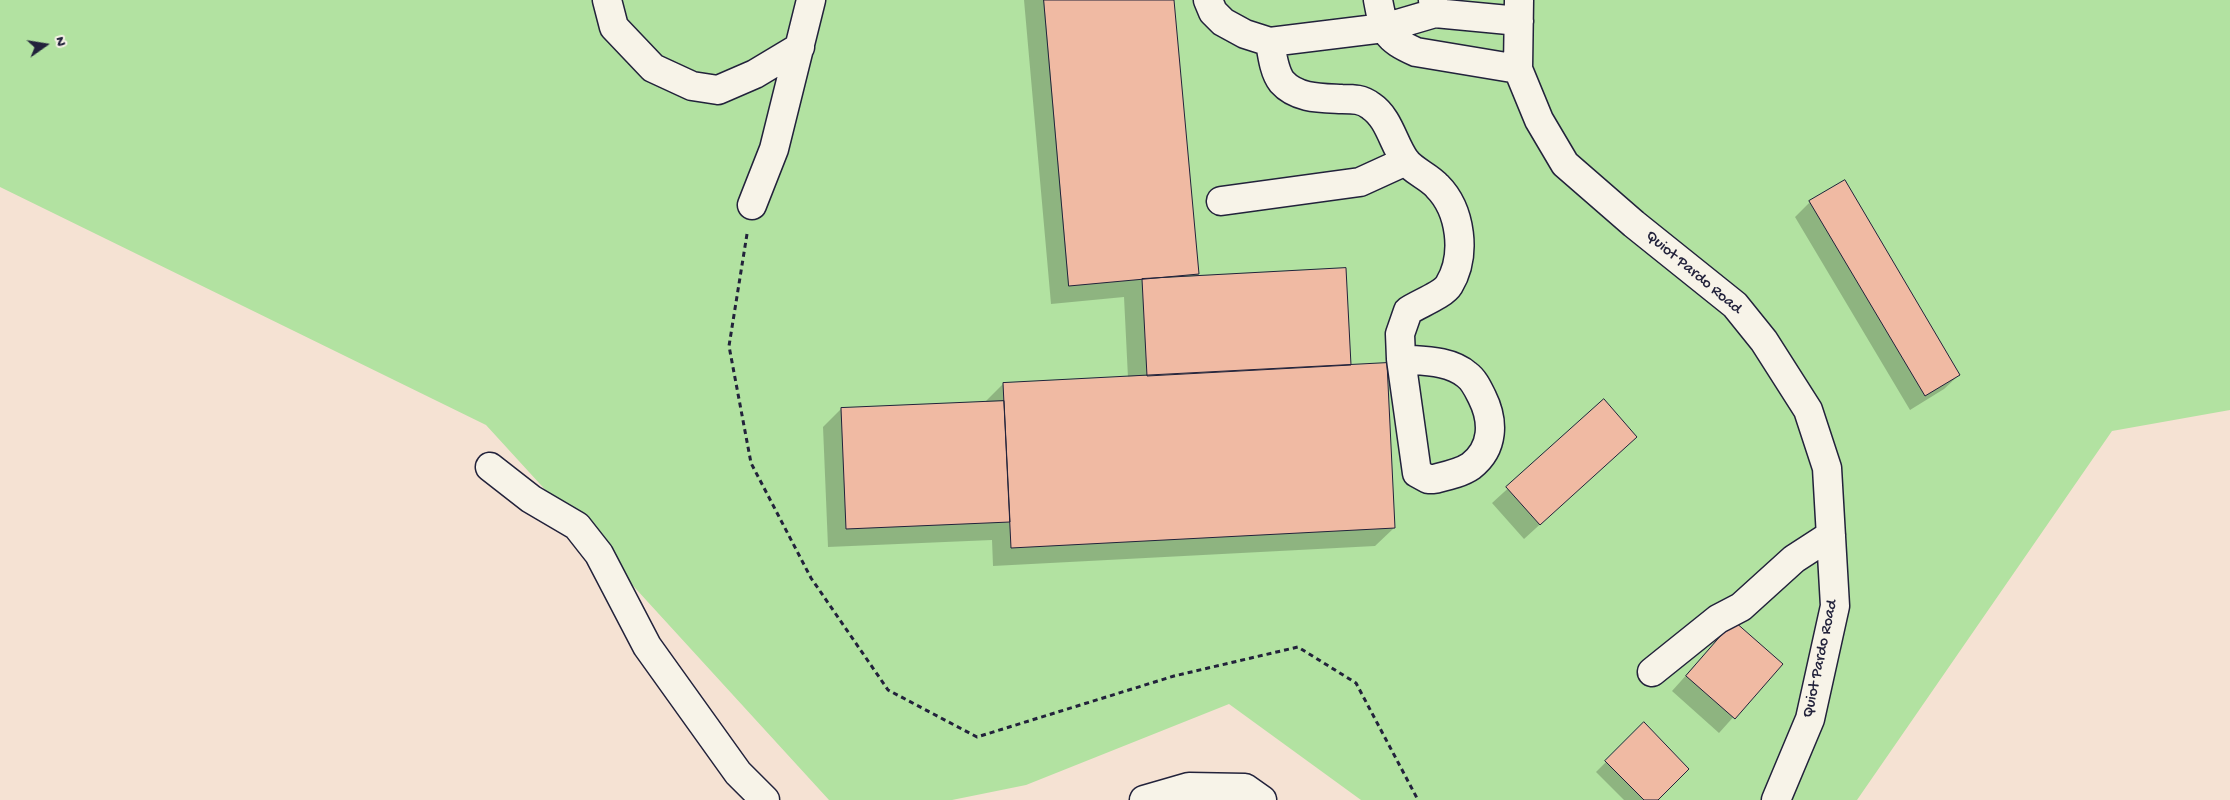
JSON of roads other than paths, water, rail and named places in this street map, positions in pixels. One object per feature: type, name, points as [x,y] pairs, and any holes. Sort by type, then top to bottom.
[{"type":"street","points":[[607,0],[614,27],[652,68],[692,86],[718,90],[755,74],[800,47]]},
{"type":"street","points":[[752,205],[774,149],[811,0]]},
{"type":"street","points":[[1208,0],[1213,12],[1223,22],[1245,34],[1270,42],[1384,28],[1434,7],[1519,11]]},
{"type":"street","points":[[1378,0],[1384,28],[1394,40],[1416,52],[1518,69]]},
{"type":"street","name":"Quiot Pardo Road","points":[[1519,11],[1518,69],[1539,120],[1566,164],[1634,224],[1734,305],[1764,341],[1808,410],[1827,468],[1835,606],[1810,719],[1776,800]]},
{"type":"street","points":[[1270,42],[1275,67],[1282,82],[1303,96],[1362,100],[1373,107],[1386,123],[1406,161],[1438,186],[1451,205],[1460,229],[1457,260],[1449,285],[1440,294],[1408,310],[1400,334],[1401,359],[1416,473],[1428,479],[1434,479],[1469,468],[1486,448],[1491,433],[1490,415],[1477,386],[1468,375],[1453,366],[1401,359]]},
{"type":"street","points":[[1220,202],[1360,182],[1406,161]]},
{"type":"street","points":[[490,468],[531,499],[576,526],[599,554],[647,646],[738,773],[765,800]]},
{"type":"street","points":[[1652,672],[1718,619],[1741,608],[1794,559],[1831,535]]},
{"type":"street","points":[[1144,800],[1189,787],[1245,788],[1262,800]]}]
